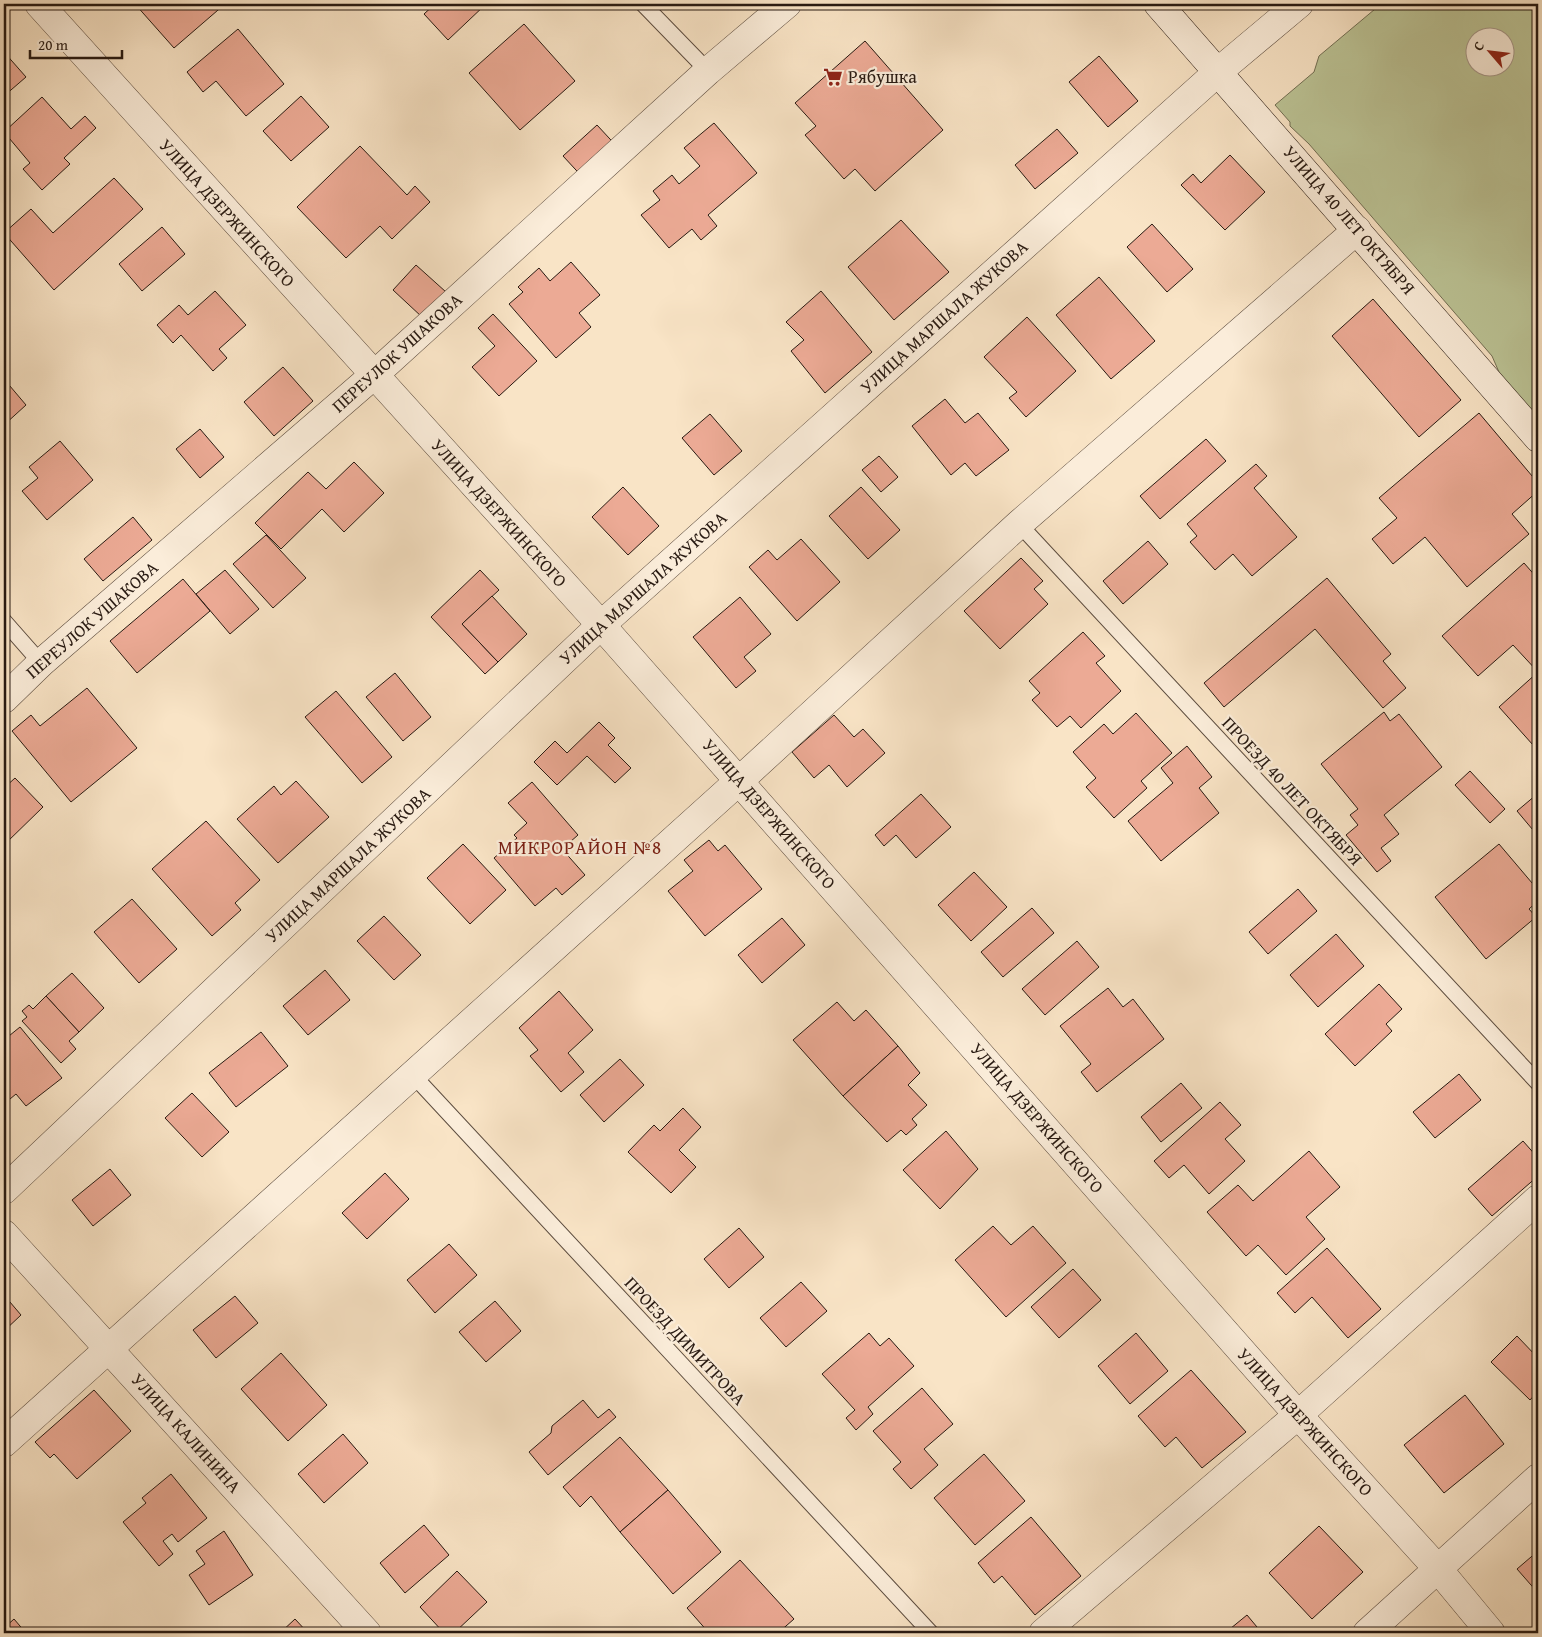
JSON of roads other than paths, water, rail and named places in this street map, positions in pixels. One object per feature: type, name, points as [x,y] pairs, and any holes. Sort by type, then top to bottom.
[{"type":"street","name":"УЛИЦА ДЗЕРЖИНСКОГО","points":[[39,4],[602,625],[1298,1415],[1438,1568],[1491,1633]]},
{"type":"street","name":"ПЕРЕУЛОК УШАКОВА","points":[[4,699],[41,663],[374,374],[708,71],[788,4]]},
{"type":"street","name":"УЛИЦА 40 ЛЕТ ОКТЯБРЯ","points":[[1158,4],[1219,71],[1538,438]]},
{"type":"street","name":"УЛИЦА МАРШАЛА ЖУКОВА","points":[[4,1190],[602,625],[1219,71],[1299,4]]},
{"type":"street","points":[[4,1442],[740,780],[1019,524],[1357,230]]},
{"type":"street","points":[[1043,1633],[1298,1415],[1538,1199]]},
{"type":"street","name":"УЛИЦА КАЛИНИНА","points":[[4,1234],[367,1633]]},
{"type":"street","points":[[1367,1633],[1538,1478]]},
{"type":"lane","points":[[643,4],[708,71]]},
{"type":"lane","name":"ПРОЕЗД 40 ЛЕТ ОКТЯБРЯ","points":[[1019,524],[1538,1083]]},
{"type":"lane","points":[[4,621],[41,663]]},
{"type":"lane","name":"ПРОЕЗД ДИМИТРОВА","points":[[412,1074],[931,1633]]},
{"type":"place","name":"Рябушка","points":[[833,77]]},
{"type":"district","name":"МИКРОРАЙОН №8","points":[[580,847]]}]
